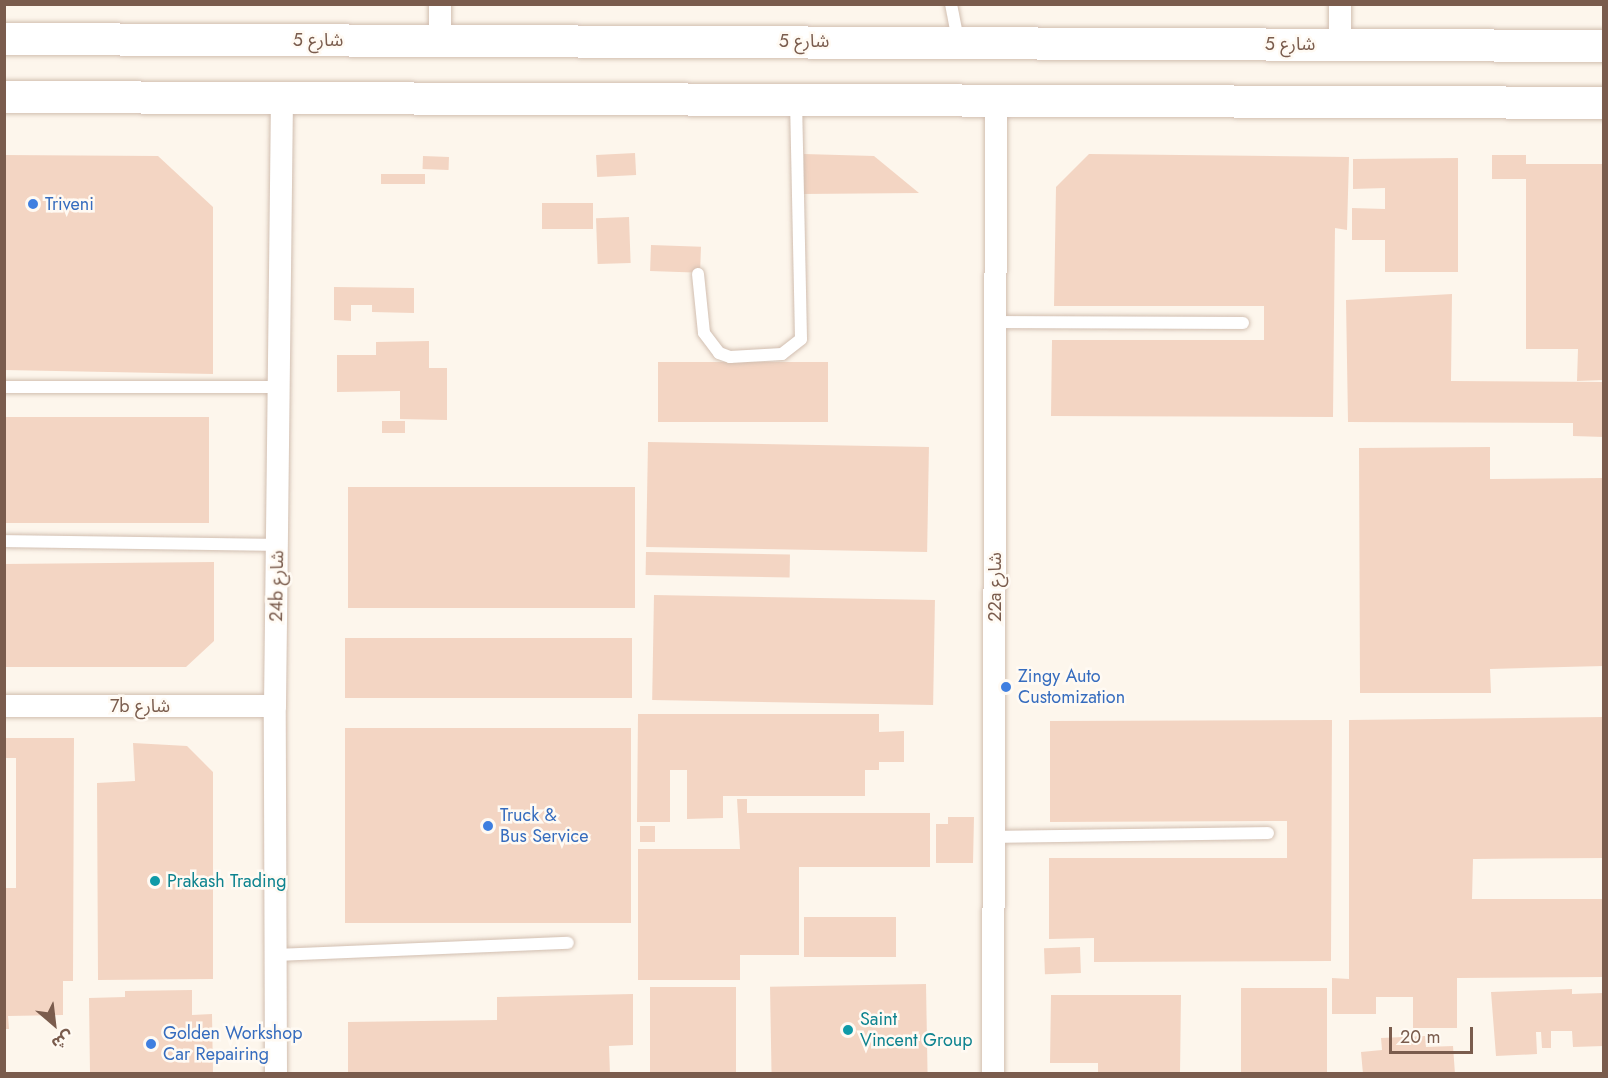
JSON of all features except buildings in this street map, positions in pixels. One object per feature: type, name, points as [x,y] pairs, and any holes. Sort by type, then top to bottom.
[{"type":"street","points":[[440,4],[440,40]]},
{"type":"street","points":[[1340,4],[1340,44]]},
{"type":"street","name":"شارع 5","points":[[4,39],[958,41],[1604,46]]},
{"type":"street","points":[[4,97],[1604,103]]},
{"type":"street","name":"24b شارع","points":[[276,1074],[275,706],[282,98]]},
{"type":"street","name":"22a شارع","points":[[993,1074],[996,100]]},
{"type":"street","name":"7b شارع","points":[[4,706],[275,706]]},
{"type":"lane","points":[[951,4],[958,41]]},
{"type":"lane","points":[[698,273],[704,333],[719,352],[730,357],[782,354],[801,339],[796,100]]},
{"type":"lane","points":[[995,322],[1243,323]]},
{"type":"lane","points":[[4,387],[279,387]]},
{"type":"lane","points":[[4,541],[277,545]]},
{"type":"lane","points":[[994,837],[1268,833]]},
{"type":"lane","points":[[276,955],[568,943]]},
{"type":"place","name":"Triveni","points":[[33,204]]},
{"type":"place","name":"Zingy Auto Customization","points":[[1006,687]]},
{"type":"place","name":"Truck & Bus Service","points":[[488,826]]},
{"type":"place","name":"Prakash Trading","points":[[155,881]]},
{"type":"place","name":"Saint Vincent Group","points":[[848,1030]]},
{"type":"place","name":"Golden Workshop Car Repairing","points":[[151,1044]]}]
